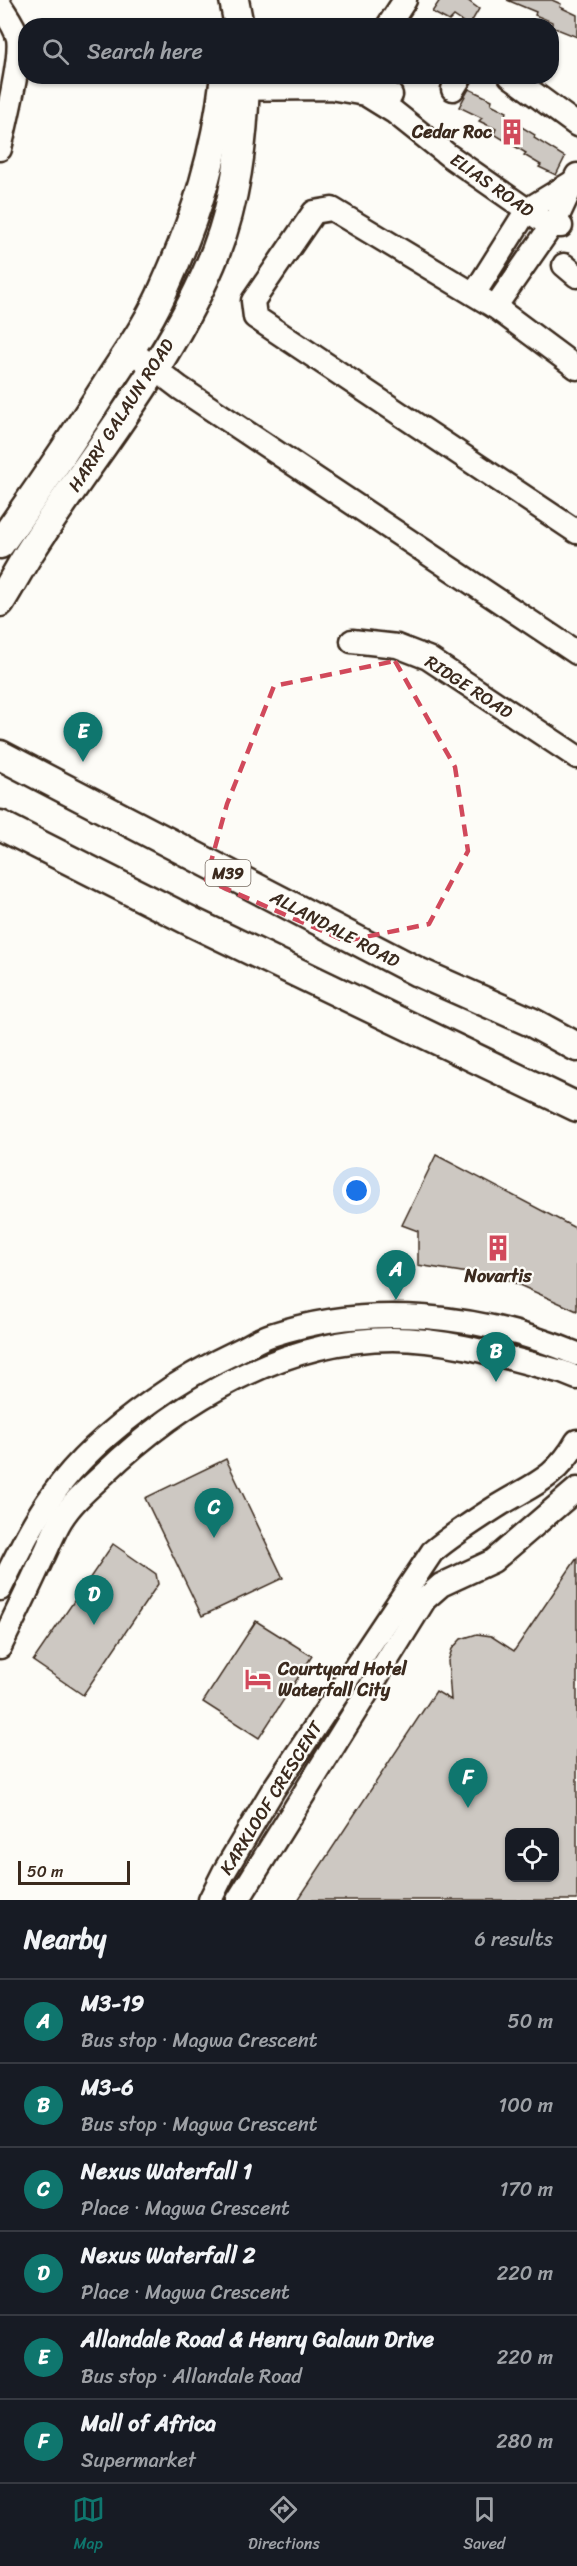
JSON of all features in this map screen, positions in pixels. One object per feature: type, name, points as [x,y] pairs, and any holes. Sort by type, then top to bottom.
[{"type":"main road","points":[[215,0],[218,18]]},
{"type":"main road","points":[[234,0],[237,18]]},
{"type":"main road","name":"HARRY GALAUN ROAD","points":[[0,544],[65,452],[165,288],[197,206],[235,84]]},
{"type":"main road","name":"HARRY GALAUN ROAD","points":[[0,602],[34,545],[155,370],[216,250],[232,192],[242,132],[235,84]]},
{"type":"main road","points":[[0,744],[37,774]]},
{"type":"main road","name":"ALLANDALE ROAD","points":[[0,755],[418,972],[531,1022],[577,1047]]},
{"type":"main road","points":[[3,827],[194,923],[577,1107]]},
{"type":"street","points":[[393,18],[405,0]]},
{"type":"street","points":[[0,5],[14,26],[18,40],[18,56],[0,149]]},
{"type":"street","name":"ELIAS ROAD","points":[[254,84],[330,88],[345,84]]},
{"type":"street","name":"ELIAS ROAD","points":[[358,84],[364,94],[394,112],[448,155],[532,206],[561,227]]},
{"type":"street","points":[[521,84],[577,125]]},
{"type":"street","points":[[474,294],[532,206],[575,178]]},
{"type":"street","points":[[495,307],[561,227],[575,178]]},
{"type":"street","points":[[577,368],[495,307],[332,209],[314,212],[253,301],[255,317],[577,532]]},
{"type":"street","points":[[129,350],[155,370],[577,653]]},
{"type":"street","name":"RIDGE ROAD","points":[[352,641],[397,646],[428,658],[577,757]]},
{"type":"street","points":[[0,1589],[53,1494],[77,1464],[117,1426],[185,1378],[269,1335],[314,1323],[365,1317],[424,1316],[477,1323],[518,1333],[577,1354]]},
{"type":"street","points":[[0,1647],[61,1520],[82,1495],[153,1430],[225,1385],[271,1363],[304,1352],[353,1342],[395,1339],[447,1345],[562,1372],[577,1378]]},
{"type":"street","name":"KARKLOOF CRESCENT","points":[[210,1900],[273,1790],[432,1552],[454,1533],[531,1489],[559,1468],[577,1441]]},
{"type":"street","name":"KARKLOOF CRESCENT","points":[[238,1900],[425,1599],[441,1585],[493,1561],[577,1489]]},
{"type":"highlighted area","points":[[395,661],[455,767],[468,851],[429,924],[345,941],[206,880],[227,804],[274,686]]},
{"type":"building","points":[[440,0],[467,0],[479,9],[474,18],[454,16],[443,18],[432,12]]},
{"type":"building","points":[[507,0],[552,0],[561,4],[560,7],[577,15],[577,37],[559,30],[559,18],[542,18],[535,15],[536,12]]},
{"type":"building","name":"Cedar Roc","points":[[469,89],[492,100],[491,104],[507,112],[505,116],[521,123],[520,126],[535,135],[534,138],[565,157],[556,175],[539,167],[541,165],[524,155],[526,153],[494,134],[496,129],[479,121],[482,118],[459,107]]},
{"type":"building","name":"Novartis","points":[[436,1155],[577,1229],[577,1311],[506,1279],[418,1265],[418,1231],[402,1225]]},
{"type":"building","points":[[226,1459],[283,1578],[202,1616],[145,1498]]},
{"type":"building","points":[[113,1544],[156,1574],[158,1584],[83,1695],[33,1661]]},
{"type":"building","points":[[577,1558],[577,1900],[298,1900],[436,1691],[451,1700],[448,1661],[452,1649],[461,1639],[477,1634],[491,1636],[514,1651]]},
{"type":"building","name":"Courtyard Hotel Waterfall City","points":[[256,1621],[312,1656],[259,1738],[203,1702]]},
{"type":"place","name":"Cedar Roc","points":[[512,132]]},
{"type":"place","name":"Allandale Road & Henry Galaun Drive","points":[[83,762]]},
{"type":"place","name":"Novartis","points":[[498,1248]]},
{"type":"place","name":"M3-19","points":[[396,1300]]},
{"type":"place","name":"M3-6","points":[[496,1382]]},
{"type":"place","name":"Nexus Waterfall 1","points":[[214,1538]]},
{"type":"place","name":"Nexus Waterfall 2","points":[[94,1625]]},
{"type":"place","name":"Courtyard Hotel Waterfall City","points":[[258,1679]]},
{"type":"place","name":"Mall of Africa","points":[[468,1808]]}]
